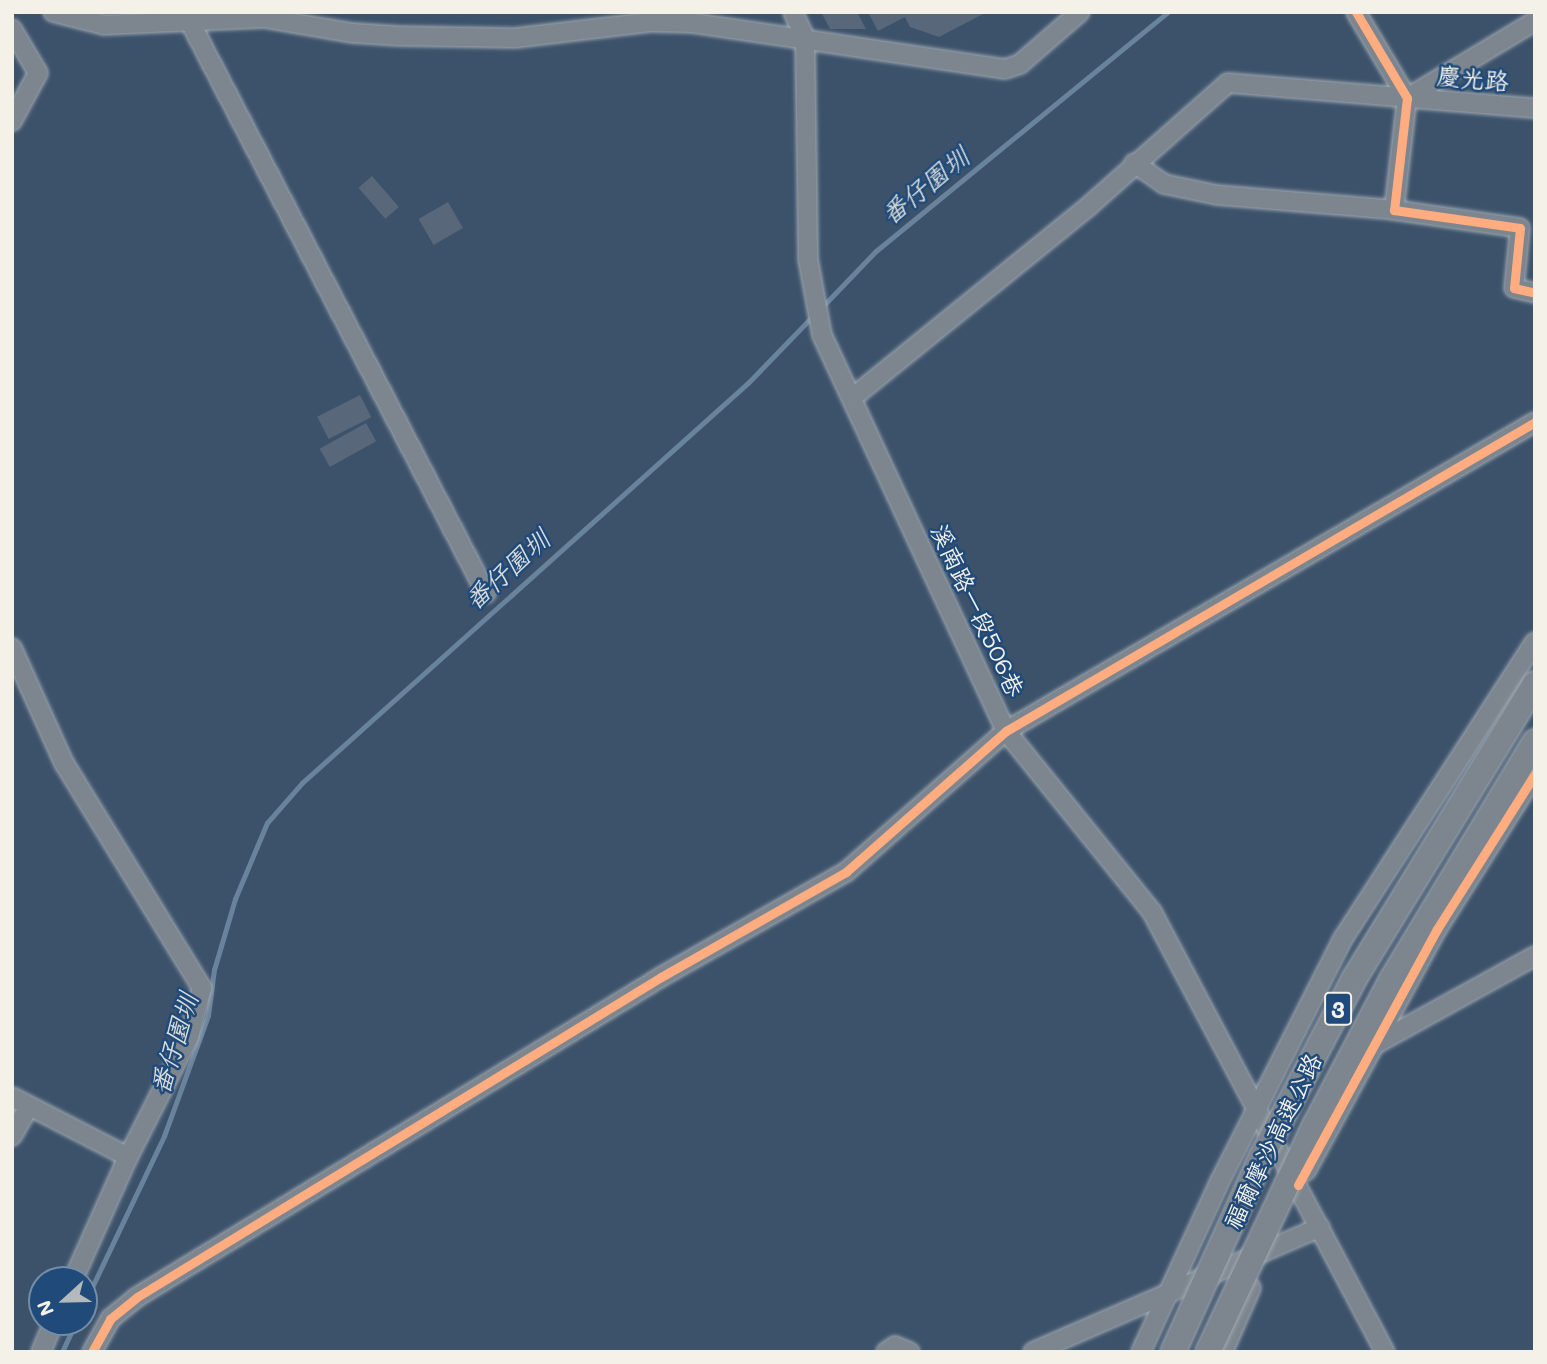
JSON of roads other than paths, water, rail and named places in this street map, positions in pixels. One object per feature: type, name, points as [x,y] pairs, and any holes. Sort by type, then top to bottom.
[{"type":"highway","name":"福爾摩沙高速公路","points":[[1172,1352],[1262,1156],[1354,979],[1535,684]]},
{"type":"highway","name":"福爾摩沙高速公路","points":[[1208,1352],[1303,1149],[1392,979],[1535,742]]},
{"type":"street","points":[[53,12],[75,14],[104,25],[191,24],[264,18],[352,33],[515,38],[652,22],[805,38],[1005,69],[1020,64],[1080,12]]},
{"type":"street","name":"溪南路一段506巷","points":[[793,12],[805,38],[808,259],[817,311],[852,398],[1006,731],[1152,912],[1385,1352]]},
{"type":"street","points":[[1356,12],[1407,97],[1394,209]]},
{"type":"street","points":[[1407,97],[1535,21]]},
{"type":"street","points":[[191,24],[486,593]]},
{"type":"street","points":[[12,29],[38,73],[12,121]]},
{"type":"street","name":"慶光路","points":[[852,398],[1090,205],[1134,163],[1228,83],[1535,108]]},
{"type":"street","points":[[1134,163],[1164,184],[1217,195],[1394,209],[1527,229],[1514,288],[1535,293]]},
{"type":"street","points":[[92,1352],[110,1319],[136,1297],[661,977],[846,872],[1006,731],[1535,422]]},
{"type":"street","points":[[1142,1352],[1163,1297],[1344,937],[1535,642]]},
{"type":"street","points":[[12,648],[64,763],[202,988],[189,1037],[128,1157],[79,1266]]},
{"type":"street","points":[[1223,1352],[1298,1185],[1373,1046],[1437,929],[1535,774]]},
{"type":"street","points":[[1373,1046],[1535,956]]},
{"type":"street","points":[[12,1097],[128,1157]]},
{"type":"street","points":[[12,1136],[29,1106]]},
{"type":"street","points":[[1033,1352],[1320,1227]]},
{"type":"street","points":[[886,1352],[895,1346],[910,1352]]},
{"type":"waterway","name":"番仔園圳","points":[[823,306],[876,251],[1168,12]]},
{"type":"waterway","name":"番仔園圳","points":[[98,1275],[164,1136],[208,1016],[214,970],[235,899],[267,823],[302,783],[748,383],[814,315]]},
{"type":"waterway","name":"番仔園圳","points":[[62,1352],[69,1336]]}]
